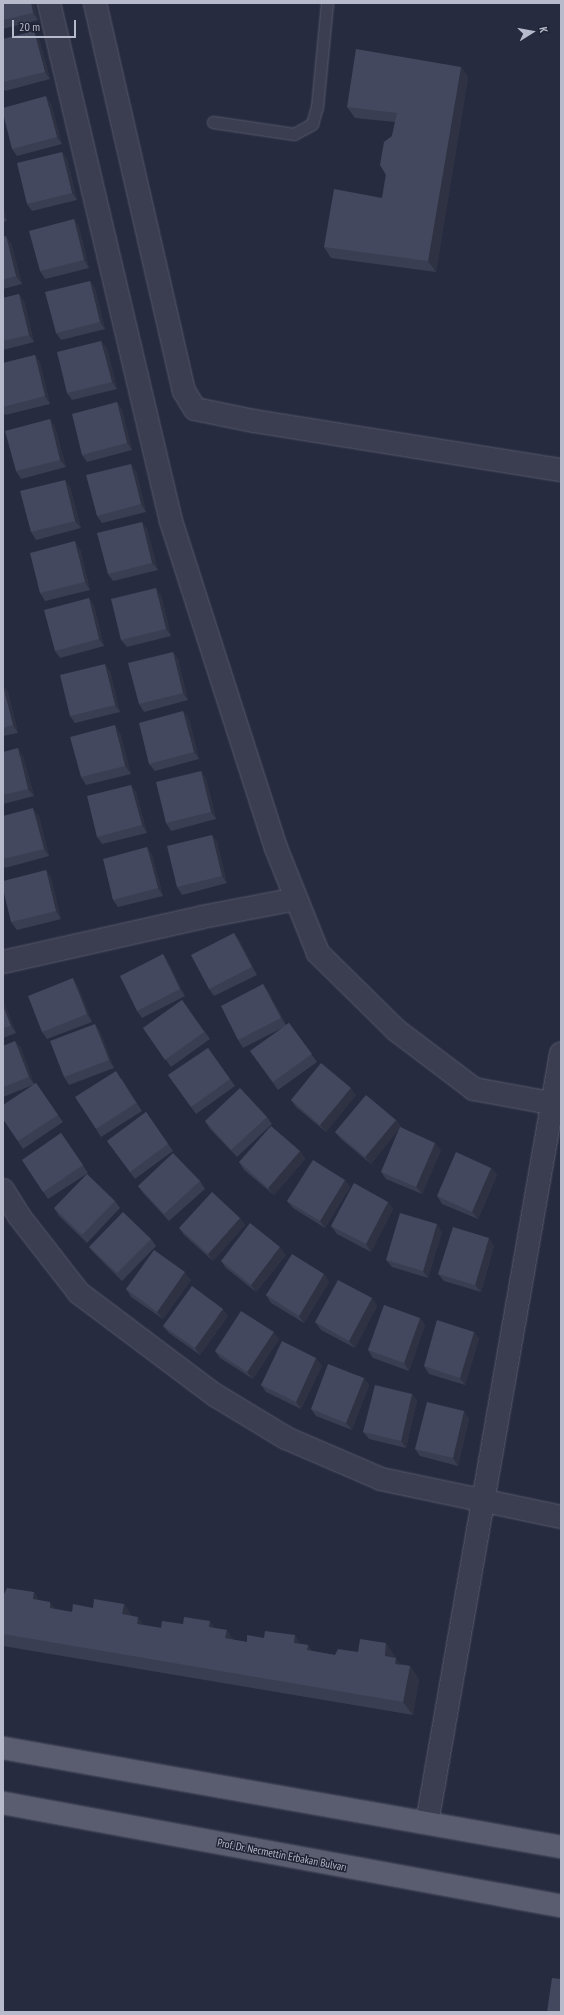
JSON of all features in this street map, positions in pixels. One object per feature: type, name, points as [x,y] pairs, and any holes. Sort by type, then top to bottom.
[{"type":"main road","points":[[3,1748],[561,1847]]},
{"type":"main road","name":"Prof. Dr. Necmettin Erbakan Bulvarı","points":[[3,1803],[561,1906]]},
{"type":"street","points":[[49,3],[171,521],[276,848],[318,953],[396,1030],[474,1089],[557,1104]]},
{"type":"street","points":[[95,3],[184,391],[195,409],[254,421],[561,470]]},
{"type":"street","points":[[3,962],[202,917],[296,899]]},
{"type":"street","points":[[427,1823],[483,1502],[557,1104],[561,1054]]},
{"type":"street","points":[[3,1190],[19,1216],[79,1293],[138,1340],[215,1394],[286,1438],[381,1479],[483,1502],[561,1517]]},
{"type":"lane","points":[[213,122],[294,134],[312,124],[317,107],[327,3]]},
{"type":"building","points":[[3,3],[31,3],[33,13],[3,20]]},
{"type":"building","points":[[34,31],[45,72],[3,82],[3,39]]},
{"type":"building","points":[[356,49],[461,67],[428,261],[324,247],[334,189],[382,198],[386,175],[380,165],[384,142],[392,136],[397,113],[347,107]]},
{"type":"building","points":[[46,96],[57,137],[12,149],[3,108]]},
{"type":"building","points":[[62,152],[72,193],[27,204],[17,163]]},
{"type":"building","points":[[74,219],[84,260],[40,271],[29,231]]},
{"type":"building","points":[[6,236],[16,276],[3,280],[3,237]]},
{"type":"building","points":[[90,281],[100,322],[56,333],[45,292]]},
{"type":"building","points":[[19,294],[29,335],[3,341],[3,298]]},
{"type":"building","points":[[101,341],[112,382],[67,393],[57,352]]},
{"type":"building","points":[[35,355],[45,396],[3,407],[3,363]]},
{"type":"building","points":[[117,402],[127,443],[82,455],[72,414]]},
{"type":"building","points":[[50,419],[60,460],[16,471],[5,431]]},
{"type":"building","points":[[131,464],[141,504],[97,516],[86,475]]},
{"type":"building","points":[[65,480],[75,521],[31,532],[20,491]]},
{"type":"building","points":[[142,522],[152,563],[108,574],[97,533]]},
{"type":"building","points":[[75,541],[85,582],[40,593],[30,553]]},
{"type":"building","points":[[156,588],[166,629],[121,640],[111,599]]},
{"type":"building","points":[[89,598],[99,639],[55,651],[44,610]]},
{"type":"building","points":[[173,652],[183,693],[139,704],[128,663]]},
{"type":"building","points":[[105,664],[115,705],[70,716],[60,675]]},
{"type":"building","points":[[3,686],[13,725],[3,728]]},
{"type":"building","points":[[183,711],[194,752],[149,764],[139,723]]},
{"type":"building","points":[[115,725],[125,766],[81,777],[70,737]]},
{"type":"building","points":[[18,748],[28,789],[3,795],[3,752]]},
{"type":"building","points":[[201,771],[211,812],[166,823],[156,782]]},
{"type":"building","points":[[131,785],[142,825],[97,837],[87,796]]},
{"type":"building","points":[[33,808],[44,849],[3,859],[3,816]]},
{"type":"building","points":[[212,835],[222,876],[177,887],[167,846]]},
{"type":"building","points":[[147,847],[158,888],[113,900],[103,859]]},
{"type":"building","points":[[46,870],[56,911],[11,922],[3,889],[3,881]]},
{"type":"building","points":[[234,933],[252,967],[209,989],[191,955]]},
{"type":"building","points":[[163,954],[180,989],[137,1011],[120,976]]},
{"type":"building","points":[[73,978],[87,1014],[42,1032],[28,996]]},
{"type":"building","points":[[263,984],[281,1018],[238,1040],[221,1006]]},
{"type":"building","points":[[182,1000],[204,1032],[165,1060],[143,1028]]},
{"type":"building","points":[[3,1006],[11,1026],[3,1028]]},
{"type":"building","points":[[289,1023],[312,1054],[273,1082],[250,1051]]},
{"type":"building","points":[[95,1024],[109,1060],[64,1077],[50,1041]]},
{"type":"building","points":[[15,1041],[29,1077],[3,1087],[3,1046]]},
{"type":"building","points":[[208,1048],[230,1079],[191,1107],[168,1075]]},
{"type":"building","points":[[321,1063],[351,1088],[320,1125],[291,1100]]},
{"type":"building","points":[[116,1071],[136,1103],[96,1129],[75,1097]]},
{"type":"building","points":[[36,1083],[58,1115],[18,1141],[3,1119],[3,1105]]},
{"type":"building","points":[[240,1088],[267,1117],[231,1150],[205,1121]]},
{"type":"building","points":[[366,1095],[396,1120],[365,1157],[335,1132]]},
{"type":"building","points":[[146,1112],[168,1144],[130,1172],[107,1141]]},
{"type":"building","points":[[271,1126],[300,1151],[268,1188],[239,1162]]},
{"type":"building","points":[[400,1127],[435,1143],[416,1187],[381,1172]]},
{"type":"building","points":[[61,1133],[83,1165],[43,1192],[22,1160]]},
{"type":"building","points":[[456,1152],[491,1168],[472,1212],[437,1196]]},
{"type":"building","points":[[173,1153],[200,1181],[164,1214],[138,1186]]},
{"type":"building","points":[[313,1160],[345,1180],[320,1221],[287,1201]]},
{"type":"building","points":[[87,1174],[115,1201],[82,1235],[54,1208]]},
{"type":"building","points":[[354,1183],[388,1202],[366,1244],[331,1226]]},
{"type":"building","points":[[212,1192],[240,1218],[208,1254],[179,1228]]},
{"type":"building","points":[[123,1212],[151,1239],[117,1273],[89,1247]]},
{"type":"building","points":[[400,1213],[437,1224],[423,1271],[386,1260]]},
{"type":"building","points":[[250,1223],[280,1247],[251,1285],[221,1261]]},
{"type":"building","points":[[453,1227],[489,1238],[475,1285],[438,1274]]},
{"type":"building","points":[[154,1250],[185,1272],[157,1312],[126,1289]]},
{"type":"building","points":[[292,1254],[324,1274],[299,1316],[266,1295]]},
{"type":"building","points":[[338,1280],[372,1298],[349,1341],[315,1322]]},
{"type":"building","points":[[192,1286],[223,1309],[195,1348],[163,1326]]},
{"type":"building","points":[[384,1305],[420,1318],[404,1363],[368,1350]]},
{"type":"building","points":[[241,1311],[274,1332],[247,1372],[215,1351]]},
{"type":"building","points":[[437,1320],[474,1332],[460,1378],[424,1366]]},
{"type":"building","points":[[282,1341],[316,1358],[296,1402],[261,1385]]},
{"type":"building","points":[[328,1364],[364,1378],[346,1423],[311,1409]]},
{"type":"building","points":[[375,1385],[412,1394],[401,1441],[363,1432]]},
{"type":"building","points":[[427,1402],[464,1411],[453,1458],[415,1449]]},
{"type":"building","points":[[7,1588],[34,1592],[33,1599],[50,1602],[50,1608],[72,1612],[73,1604],[93,1608],[94,1599],[124,1604],[122,1614],[138,1617],[137,1624],[161,1628],[162,1621],[183,1624],[184,1617],[210,1621],[209,1627],[227,1630],[225,1638],[247,1642],[247,1635],[264,1638],[265,1631],[295,1635],[294,1643],[308,1645],[307,1650],[335,1655],[338,1649],[358,1652],[360,1639],[386,1643],[385,1656],[396,1658],[395,1664],[410,1666],[403,1702],[3,1634],[3,1594]]},
{"type":"building","points":[[552,1978],[561,1979],[561,2012],[547,2012]]}]
